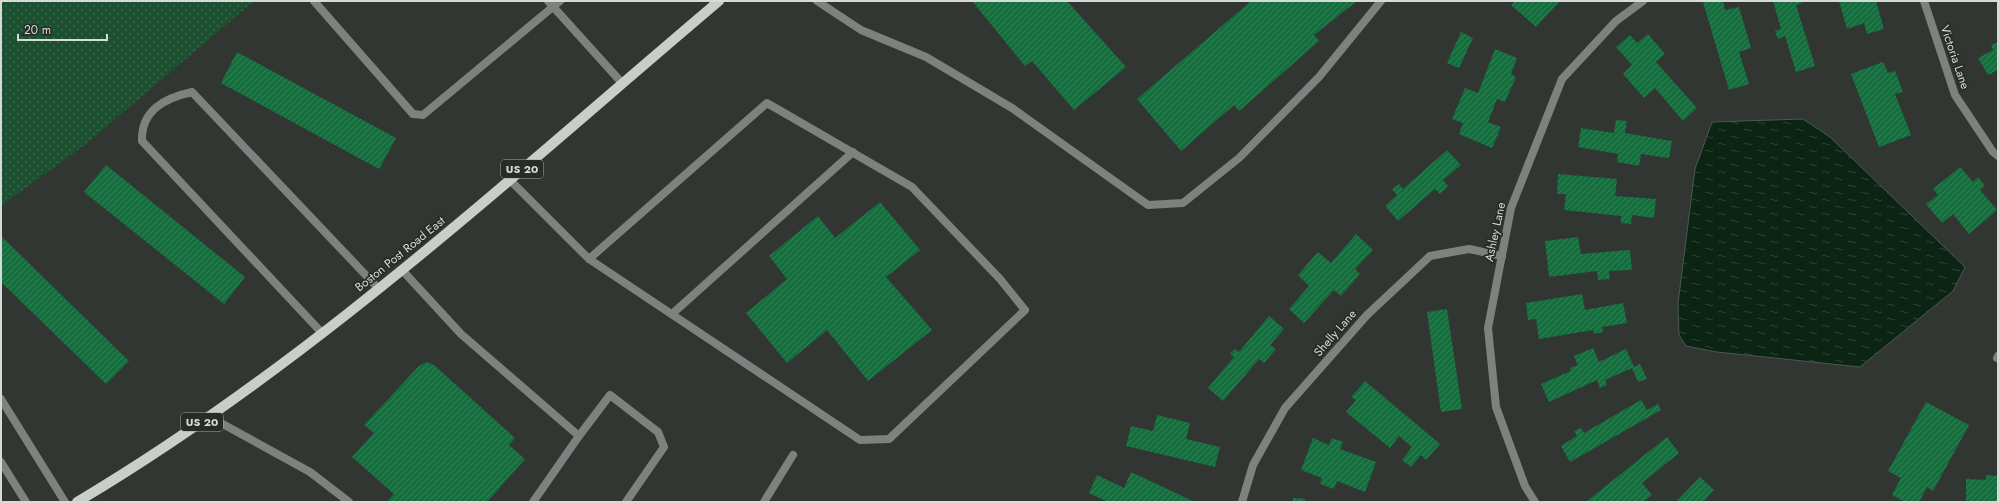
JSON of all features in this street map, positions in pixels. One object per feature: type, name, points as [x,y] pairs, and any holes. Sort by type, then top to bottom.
[{"type":"main road","name":"Boston Post Road East","points":[[77,502],[134,468],[210,417],[322,333],[402,270],[510,180],[719,1]]},
{"type":"street","points":[[314,1],[413,114],[423,115],[551,4],[560,1]]},
{"type":"street","points":[[817,1],[861,30],[926,57],[1012,108],[1148,205],[1183,204],[1239,158],[1319,77],[1381,1]]},
{"type":"street","name":"Ashley Lane","points":[[1535,502],[1525,486],[1496,407],[1488,328],[1511,208],[1562,80],[1616,21],[1643,1]]},
{"type":"street","name":"Victoria Lane","points":[[1924,1],[1955,95],[1993,152],[1998,156]]},
{"type":"street","points":[[551,4],[622,83]]},
{"type":"street","points":[[322,333],[142,141],[142,131],[155,107],[174,96],[192,92],[378,288]]},
{"type":"street","points":[[510,180],[590,259],[860,440],[889,439],[1025,310],[1000,279],[912,187],[767,103],[590,259]]},
{"type":"street","points":[[672,314],[853,152]]},
{"type":"street","name":"Shelly Lane","points":[[1242,502],[1254,465],[1285,408],[1367,315],[1430,256],[1470,249],[1502,256]]},
{"type":"street","points":[[402,270],[461,334],[579,436]]},
{"type":"street","points":[[533,502],[579,436],[610,395],[658,432],[664,447],[626,502]]},
{"type":"street","points":[[1,399],[65,502]]},
{"type":"street","points":[[210,417],[310,472],[349,502]]},
{"type":"street","points":[[764,502],[793,455]]},
{"type":"street","points":[[1,462],[26,502]]},
{"type":"green space","points":[[1,1],[254,1],[86,144],[1,206]]},
{"type":"water","points":[[1803,119],[1830,137],[1965,267],[1953,291],[1860,367],[1717,352],[1686,346],[1679,335],[1678,303],[1695,169],[1712,122]]},
{"type":"building","points":[[972,1],[1067,1],[1126,67],[1074,110],[1032,61],[1025,66]]},
{"type":"building","points":[[1251,1],[1357,1],[1314,35],[1319,41],[1239,111],[1234,105],[1181,151],[1137,99]]},
{"type":"building","points":[[1515,1],[1560,1],[1536,27],[1511,5]]},
{"type":"building","points":[[1723,1],[1725,10],[1739,7],[1751,48],[1739,52],[1749,84],[1729,90],[1703,2]]},
{"type":"building","points":[[1773,1],[1801,1],[1802,3],[1796,5],[1815,66],[1796,72],[1785,36],[1778,39],[1775,31],[1781,29]]},
{"type":"building","points":[[1839,1],[1876,1],[1884,29],[1867,34],[1864,23],[1847,29]]},
{"type":"building","points":[[1461,32],[1473,38],[1459,68],[1447,63]]},
{"type":"building","points":[[1648,34],[1665,54],[1656,62],[1697,108],[1683,121],[1655,88],[1644,98],[1623,74],[1632,65],[1616,47],[1630,35],[1637,43]]},
{"type":"building","points":[[1998,42],[1998,70],[1988,75],[1978,58],[1993,50],[1991,45]]},
{"type":"building","points":[[1495,49],[1517,58],[1511,74],[1516,77],[1505,102],[1497,99],[1488,122],[1501,127],[1492,148],[1459,134],[1463,123],[1452,119],[1465,88],[1478,93]]},
{"type":"building","points":[[237,52],[396,138],[379,169],[221,83]]},
{"type":"building","points":[[1883,62],[1888,73],[1895,71],[1903,92],[1895,94],[1911,135],[1879,147],[1851,74]]},
{"type":"building","points":[[1616,120],[1627,121],[1625,133],[1672,141],[1669,158],[1641,154],[1639,166],[1617,162],[1618,154],[1578,147],[1581,128],[1614,133]]},
{"type":"building","points":[[1447,150],[1461,165],[1443,180],[1448,186],[1440,194],[1435,189],[1398,221],[1385,206],[1397,195],[1392,189],[1399,184],[1403,189]]},
{"type":"building","points":[[106,165],[245,277],[224,304],[84,192]]},
{"type":"building","points":[[1960,167],[1973,182],[1978,177],[1985,186],[1980,190],[1997,210],[1969,234],[1953,214],[1942,223],[1926,204],[1938,195],[1933,189]]},
{"type":"building","points":[[1558,174],[1617,179],[1615,196],[1656,199],[1654,218],[1632,215],[1631,224],[1621,223],[1621,216],[1564,210],[1566,194],[1557,194]]},
{"type":"building","points":[[880,202],[920,250],[886,277],[932,330],[868,381],[827,330],[787,363],[746,313],[787,279],[769,256],[818,216],[835,238]]},
{"type":"building","points":[[1356,234],[1373,250],[1355,269],[1360,274],[1341,296],[1334,290],[1304,323],[1289,309],[1309,286],[1298,275],[1318,252],[1331,263]]},
{"type":"building","points":[[1,236],[129,361],[106,384],[1,282]]},
{"type":"building","points":[[1578,237],[1581,254],[1630,250],[1632,270],[1609,271],[1610,279],[1598,280],[1597,271],[1549,277],[1545,241]]},
{"type":"building","points":[[1582,294],[1585,310],[1623,303],[1627,323],[1602,327],[1603,332],[1594,334],[1593,330],[1539,339],[1536,319],[1528,320],[1526,303]]},
{"type":"building","points":[[1447,309],[1462,409],[1441,412],[1427,312]]},
{"type":"building","points":[[1269,316],[1284,329],[1270,345],[1276,349],[1264,363],[1259,359],[1223,401],[1208,388],[1234,357],[1230,354],[1235,349],[1239,352]]},
{"type":"building","points":[[1593,348],[1599,362],[1626,349],[1634,367],[1640,364],[1647,379],[1638,382],[1632,368],[1605,380],[1607,385],[1600,388],[1597,380],[1549,402],[1541,384],[1571,371],[1570,368],[1578,365],[1574,356]]},
{"type":"building","points":[[427,362],[434,365],[515,438],[509,445],[525,459],[487,502],[387,502],[394,494],[352,457],[374,433],[364,425],[419,366]]},
{"type":"building","points":[[1365,381],[1440,444],[1426,460],[1421,455],[1411,467],[1402,460],[1412,447],[1399,436],[1390,448],[1346,412],[1356,400],[1351,397]]},
{"type":"building","points":[[1641,400],[1647,410],[1658,404],[1661,410],[1570,462],[1561,446],[1577,436],[1574,431],[1581,428],[1584,433]]},
{"type":"building","points":[[1926,402],[1969,425],[1933,491],[1927,487],[1919,502],[1905,502],[1892,495],[1901,478],[1888,471]]},
{"type":"building","points":[[1157,415],[1190,423],[1186,439],[1220,447],[1215,467],[1126,446],[1131,426],[1153,431]]},
{"type":"building","points":[[1667,437],[1679,453],[1642,483],[1652,495],[1643,502],[1586,502]]},
{"type":"building","points":[[1313,438],[1329,445],[1332,438],[1343,442],[1340,449],[1376,462],[1365,492],[1337,481],[1334,489],[1320,484],[1322,478],[1301,470]]},
{"type":"building","points":[[1131,472],[1195,502],[1108,502],[1089,493],[1097,475],[1124,488]]},
{"type":"building","points":[[1986,475],[1998,476],[1998,502],[1966,502],[1966,479],[1986,480]]},
{"type":"building","points":[[1700,477],[1714,490],[1703,502],[1676,502]]},
{"type":"building","points":[[1293,498],[1305,499],[1305,502],[1293,502]]}]
